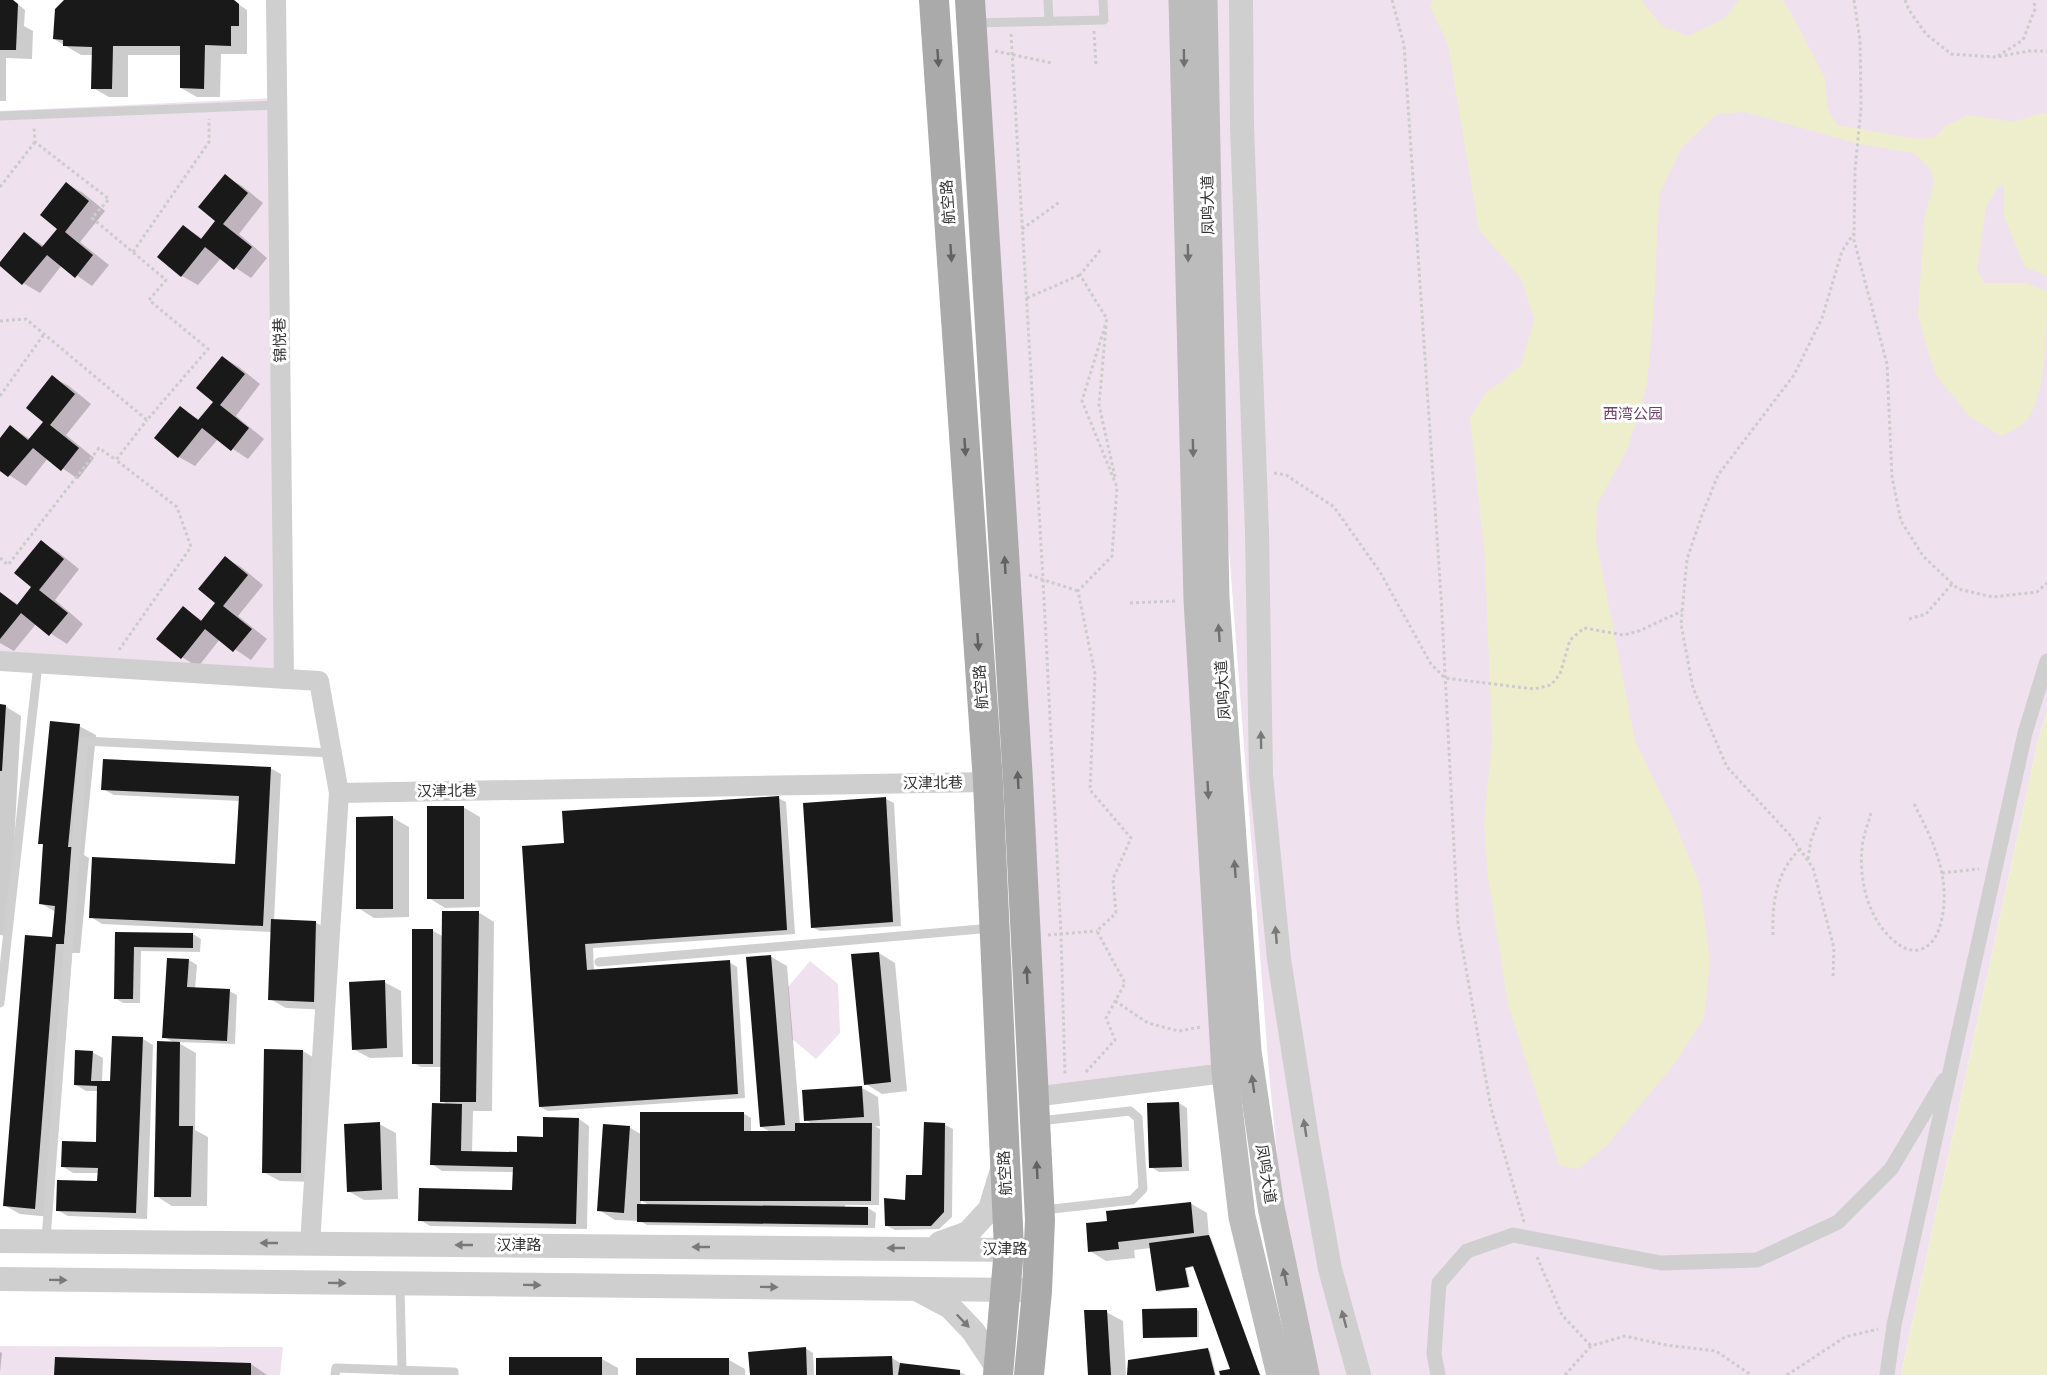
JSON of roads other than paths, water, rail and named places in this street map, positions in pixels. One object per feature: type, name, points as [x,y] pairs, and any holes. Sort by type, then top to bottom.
[{"type":"main road","name":"航空路","points":[[934,0],[988,782],[1009,1250],[999,1373]]},
{"type":"main road","name":"凤鸣大道","points":[[1182,0],[1197,600],[1222,1023],[1242,1217],[1280,1375]]},
{"type":"main road","name":"凤鸣大道","points":[[1204,0],[1216,598],[1248,1051],[1271,1207],[1306,1375]]},
{"type":"main road","name":"航空路","points":[[972,23],[1026,937],[1039,1210],[1037,1291],[1029,1375]]},
{"type":"street","name":"锦悦巷","points":[[276,0],[284,679]]},
{"type":"street","points":[[1241,0],[1242,126],[1255,469],[1261,775],[1279,959],[1307,1139],[1330,1269],[1359,1375]]},
{"type":"street","points":[[1887,1375],[1894,1325],[2025,733],[2047,661]]},
{"type":"street","points":[[0,662],[320,681],[339,793],[310,1244]]},
{"type":"street","name":"汉津北巷","points":[[339,793],[988,782]]},
{"type":"street","points":[[1438,1375],[1434,1354],[1439,1283],[1467,1251],[1513,1235],[1661,1263],[1757,1260],[1838,1222],[1891,1169],[1951,1068]]},
{"type":"street","points":[[1033,1109],[1066,1093],[1226,1073]]},
{"type":"street","points":[[924,1249],[968,1233],[990,1209],[1005,1162]]},
{"type":"street","name":"汉津路","points":[[0,1241],[1039,1250]]},
{"type":"street","points":[[0,1279],[1037,1291]]},
{"type":"street","points":[[915,1288],[950,1308],[973,1330],[999,1373]]},
{"type":"lane","points":[[1048,0],[1049,21]]},
{"type":"lane","points":[[972,23],[1104,20],[1103,0]]},
{"type":"lane","points":[[0,116],[277,105]]},
{"type":"lane","points":[[0,1003],[38,664]]},
{"type":"lane","points":[[46,1241],[84,741],[332,753]]},
{"type":"lane","points":[[599,962],[994,928]]},
{"type":"lane","points":[[1033,1109],[1130,1111],[1138,1118],[1143,1189],[1132,1200],[1039,1210]]},
{"type":"lane","points":[[400,1283],[402,1371]]},
{"type":"lane","points":[[335,1375],[336,1368],[454,1372],[454,1375]]},
{"type":"park label","name":"西湾公园","points":[[1633,414]]}]
